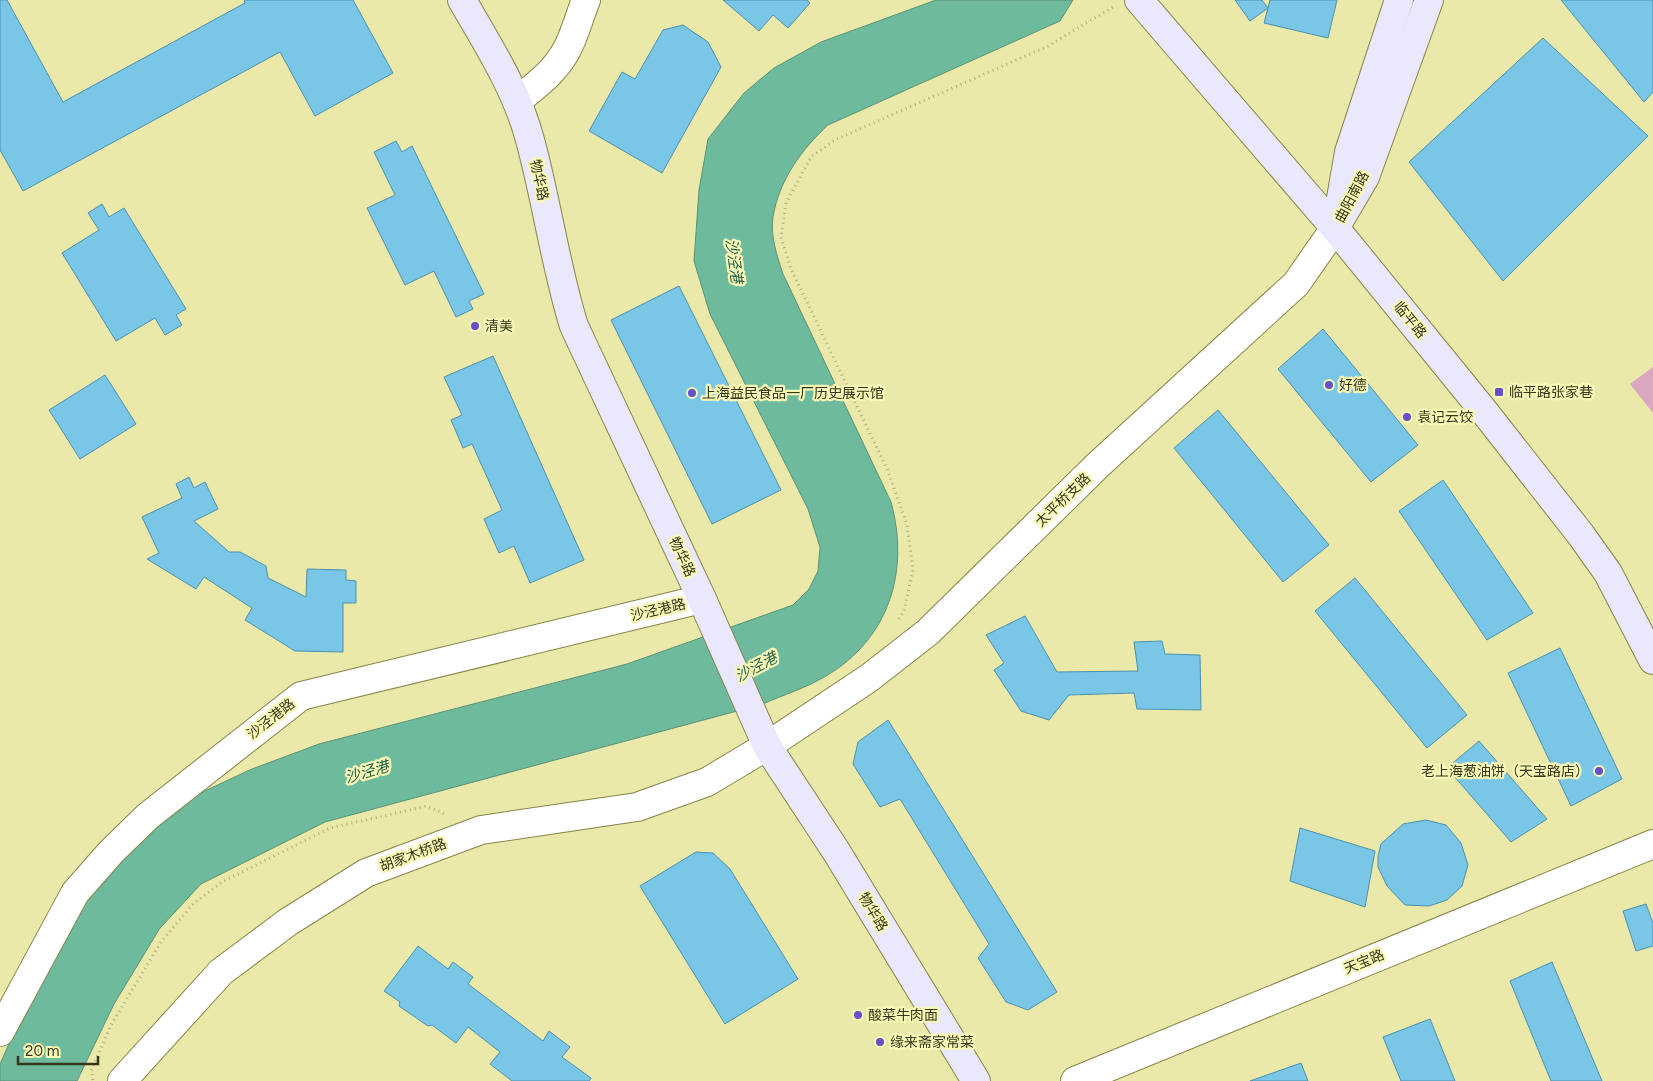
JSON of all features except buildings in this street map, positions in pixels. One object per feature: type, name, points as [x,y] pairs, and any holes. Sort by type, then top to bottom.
[{"type":"main road","name":"物华路","points":[[462,0],[506,77],[530,139],[563,291],[574,326],[716,630],[767,746],[836,851],[976,1081]]},
{"type":"main road","name":"曲阳南路","points":[[1335,228],[1349,152],[1399,0]]},
{"type":"main road","name":"曲阳南路","points":[[1335,228],[1365,177],[1429,0]]},
{"type":"main road","name":"临平路","points":[[1128,2],[1335,228],[1483,410],[1581,535],[1608,573],[1653,660]]},
{"type":"street","points":[[516,101],[544,79],[559,61],[572,39],[586,0]]},
{"type":"street","name":"太平桥支路","points":[[767,746],[869,678],[928,632],[1098,465],[1296,284],[1335,228]]},
{"type":"street","name":"沙泾港路","points":[[0,1032],[75,894],[111,852],[148,816],[301,696],[702,600]]},
{"type":"street","name":"胡家木桥路","points":[[122,1081],[221,972],[288,922],[366,873],[481,830],[637,807],[707,782],[767,746]]},
{"type":"street","name":"天宝路","points":[[1075,1081],[1653,844]]},
{"type":"path","points":[[895,626],[904,611],[913,570],[908,525],[887,469],[791,270],[781,237],[786,203],[811,157],[835,140],[1048,46],[1128,2]]},
{"type":"path","points":[[94,1081],[91,1072],[111,1025],[161,942],[193,904],[222,882],[330,828],[427,806],[481,830]]},
{"type":"shaded area","points":[[1653,367],[1653,413],[1630,384]]},
{"type":"water","name":"沙泾港","points":[[936,0],[1073,0],[1060,21],[828,125],[809,144],[786,178],[776,203],[772,224],[776,253],[783,274],[891,502],[898,553],[895,578],[889,601],[879,623],[865,643],[848,661],[826,676],[803,688],[763,704],[325,822],[201,884],[160,928],[114,1004],[77,1081],[0,1081],[0,1064],[48,957],[95,880],[152,828],[194,796],[252,769],[319,744],[627,664],[793,605],[809,589],[818,571],[820,547],[808,509],[710,314],[694,261],[699,190],[708,139],[744,93],[774,68],[821,42]]},
{"type":"place","name":"清美","points":[[475,326]]},
{"type":"place","name":"好德","points":[[1329,385]]},
{"type":"place","name":"临平路张家巷","points":[[1499,392]]},
{"type":"place","name":"上海益民食品一厂历史展示馆","points":[[692,393]]},
{"type":"place","name":"袁记云饺","points":[[1407,417]]},
{"type":"place","name":"老上海葱油饼（天宝路店）","points":[[1599,771]]},
{"type":"place","name":"酸菜牛肉面","points":[[858,1015]]},
{"type":"place","name":"缘来斋家常菜","points":[[880,1042]]}]
